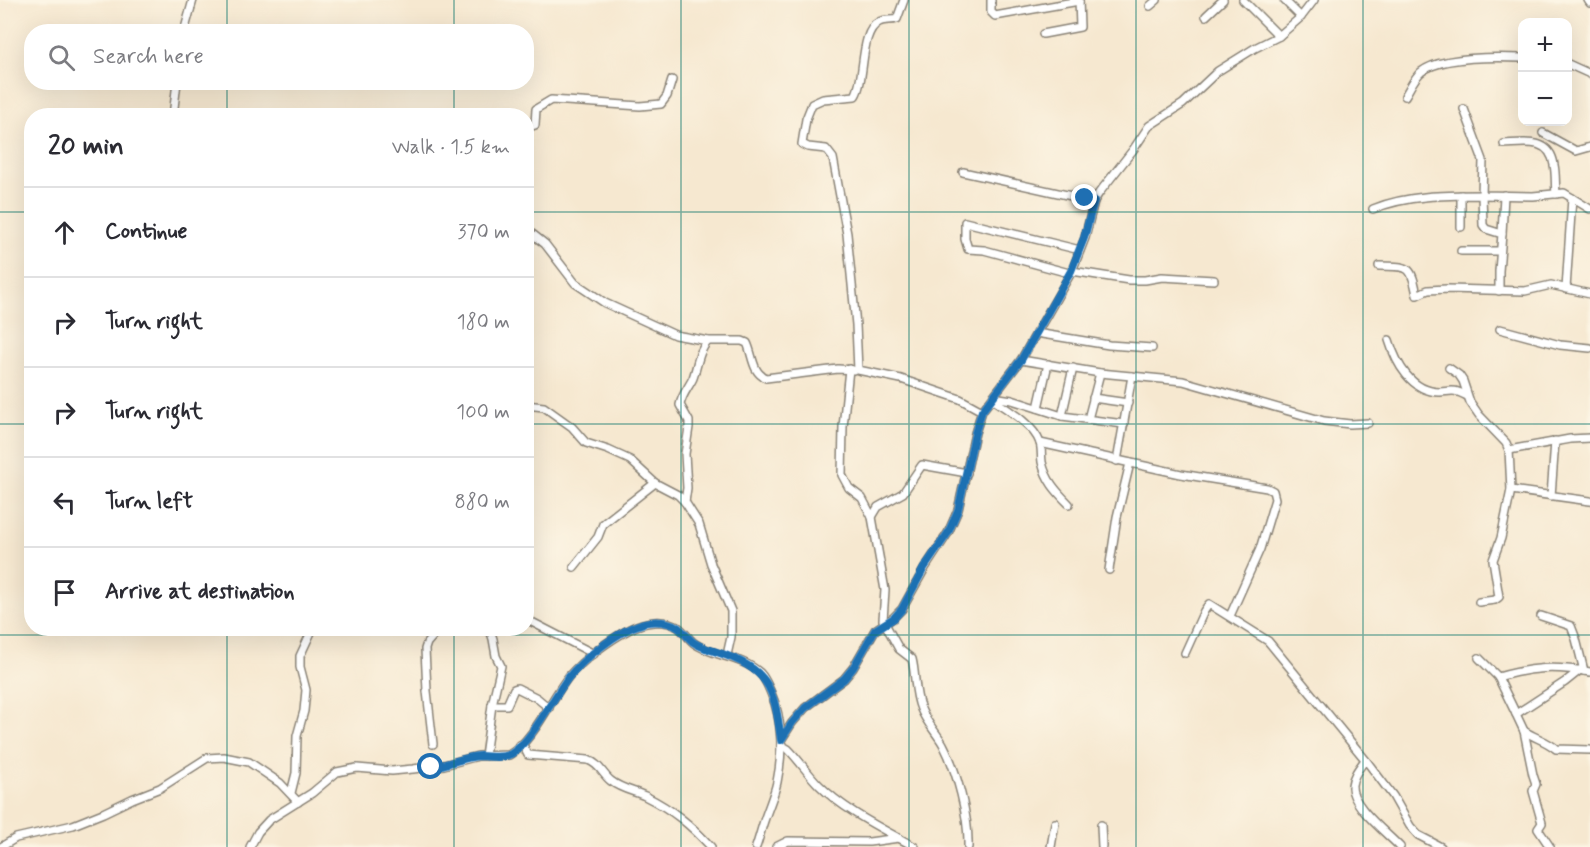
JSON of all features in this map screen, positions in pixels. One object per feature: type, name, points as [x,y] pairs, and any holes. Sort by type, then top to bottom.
[{"type":"street","points":[[186,24],[194,0]]},
{"type":"street","points":[[858,370],[847,234],[833,158],[826,149],[804,146],[802,135],[813,104],[823,99],[855,96],[872,29],[880,21],[897,19],[904,0]]},
{"type":"street","points":[[991,0],[991,12],[995,16],[1079,0],[1080,27],[1043,34]]},
{"type":"street","points":[[1150,6],[1157,0]]},
{"type":"street","points":[[1206,16],[1223,0]]},
{"type":"street","points":[[1243,0],[1279,36]]},
{"type":"street","points":[[1284,0],[1301,17]]},
{"type":"street","points":[[781,743],[792,723],[805,708],[844,679],[875,630],[902,609],[924,568],[948,533],[958,510],[982,411],[1021,360],[1070,272],[1080,250],[1094,201],[1149,126],[1183,104],[1218,71],[1279,36],[1301,17],[1314,0]]},
{"type":"street","points":[[1405,96],[1422,72],[1437,65],[1460,60],[1518,58]]},
{"type":"street","points":[[1572,66],[1590,74]]},
{"type":"street","points":[[534,125],[536,109],[551,100],[640,106],[661,104],[667,96],[672,80]]},
{"type":"street","points":[[174,108],[176,90]]},
{"type":"street","points":[[1464,109],[1483,160],[1483,225],[1486,229],[1502,234]]},
{"type":"street","points":[[1543,133],[1576,151],[1590,147]]},
{"type":"street","points":[[1504,144],[1533,142],[1542,144],[1554,164],[1556,194]]},
{"type":"street","points":[[963,172],[1094,201]]},
{"type":"street","points":[[1373,209],[1406,200],[1461,195],[1563,194],[1590,209]]},
{"type":"street","points":[[1461,195],[1461,227]]},
{"type":"street","points":[[1499,291],[1504,195]]},
{"type":"street","points":[[1566,289],[1572,198]]},
{"type":"street","points":[[1080,250],[965,222],[965,239],[968,249],[984,250],[1070,272],[1129,280],[1162,277],[1214,280]]},
{"type":"street","points":[[534,236],[545,244],[575,283],[605,303],[675,335],[708,341],[747,343],[756,369],[766,378],[858,370],[901,379],[960,399],[982,411]]},
{"type":"street","points":[[1461,251],[1500,251]]},
{"type":"street","points":[[1378,266],[1407,268],[1411,271],[1417,295],[1428,290],[1525,291],[1551,285],[1590,294]]},
{"type":"street","points":[[1500,329],[1560,345],[1590,348]]},
{"type":"street","points":[[1036,333],[1109,345],[1152,348]]},
{"type":"street","points":[[1389,340],[1394,357],[1404,373],[1414,382],[1434,391],[1453,390],[1467,396]]},
{"type":"street","points":[[685,502],[687,482],[685,454],[689,421],[680,405],[692,380],[702,348],[708,341]]},
{"type":"street","points":[[1021,360],[1100,373],[1183,381],[1324,421],[1350,424],[1368,423]]},
{"type":"street","points":[[1038,408],[1048,364]]},
{"type":"street","points":[[1062,416],[1073,368]]},
{"type":"street","points":[[1449,368],[1463,381],[1467,396],[1479,415],[1497,432],[1509,450],[1512,490],[1493,560],[1499,597],[1495,600],[1479,602]]},
{"type":"street","points":[[849,369],[843,427],[842,475],[849,488],[862,498],[872,517],[885,590],[883,616],[899,649],[912,659],[920,708],[926,720],[935,729],[952,765],[968,822],[968,847]]},
{"type":"street","points":[[1088,419],[1100,373]]},
{"type":"street","points":[[1117,461],[1132,376]]},
{"type":"street","points":[[993,398],[1062,416],[1124,424]]},
{"type":"street","points":[[993,398],[1023,421],[1040,443],[1042,461],[1048,480],[1070,504]]},
{"type":"street","points":[[1093,398],[1128,403]]},
{"type":"street","points":[[534,406],[544,407],[572,428],[586,443],[630,459],[655,483],[678,495],[685,502],[699,524],[711,564],[731,611],[727,655]]},
{"type":"street","points":[[1509,450],[1555,441],[1590,438]]},
{"type":"street","points":[[1551,496],[1555,441]]},
{"type":"street","points":[[1040,443],[1117,461],[1267,488],[1273,491],[1275,499],[1260,549],[1230,616]]},
{"type":"street","points":[[1109,570],[1117,518],[1130,463]]},
{"type":"street","points":[[872,517],[878,507],[903,493],[922,465],[967,473]]},
{"type":"street","points":[[574,567],[598,537],[603,524],[655,483]]},
{"type":"street","points":[[1512,490],[1590,501]]},
{"type":"street","points":[[1185,653],[1209,604],[1268,641],[1393,796],[1410,826],[1418,835],[1441,847]]},
{"type":"street","points":[[1541,616],[1571,626],[1584,671]]},
{"type":"street","points":[[250,847],[258,832],[269,820],[342,770],[413,769],[444,765],[470,757],[508,755],[520,745],[549,708],[568,678],[594,654],[632,628],[643,623],[661,622],[678,627],[694,643],[751,667],[766,683],[777,711],[781,743],[777,781],[756,847]]},
{"type":"street","points":[[534,624],[594,654]]},
{"type":"street","points":[[291,793],[296,773],[297,736],[304,711],[306,690],[300,667],[300,656],[309,636]]},
{"type":"street","points":[[433,636],[425,649],[433,744]]},
{"type":"street","points":[[485,756],[492,705],[501,666],[496,656],[492,636]]},
{"type":"street","points":[[1479,658],[1498,677],[1524,731],[1536,784],[1533,791],[1542,823],[1538,829],[1550,847]]},
{"type":"street","points":[[1498,677],[1535,668],[1584,671]]},
{"type":"street","points":[[1516,714],[1584,671]]},
{"type":"street","points":[[492,705],[507,705],[514,689],[517,688],[537,698],[549,708]]},
{"type":"street","points":[[1524,731],[1556,749],[1590,750]]},
{"type":"street","points":[[781,743],[831,795],[915,847]]},
{"type":"street","points":[[520,745],[523,745],[528,755],[595,762],[612,782],[661,804],[692,825],[711,847]]},
{"type":"street","points":[[1,847],[15,838],[73,825],[103,813],[160,788],[207,758],[224,757],[249,762],[291,793],[298,802]]},
{"type":"street","points":[[1365,760],[1353,779],[1354,797],[1362,809],[1400,847]]},
{"type":"street","points":[[1051,847],[1055,823]]},
{"type":"street","points":[[1101,825],[1102,847]]},
{"type":"street","points":[[776,847],[788,841],[869,842],[899,838]]},
{"type":"route","points":[[431,767],[470,757],[504,756],[513,753],[549,708],[568,678],[607,643],[643,623],[670,623],[678,627],[694,643],[727,655],[760,674],[777,711],[781,740],[805,708],[844,679],[875,630],[894,618],[902,609],[924,568],[948,533],[964,489],[975,433],[982,411],[1021,360],[1076,259],[1094,201],[1085,198]]}]
